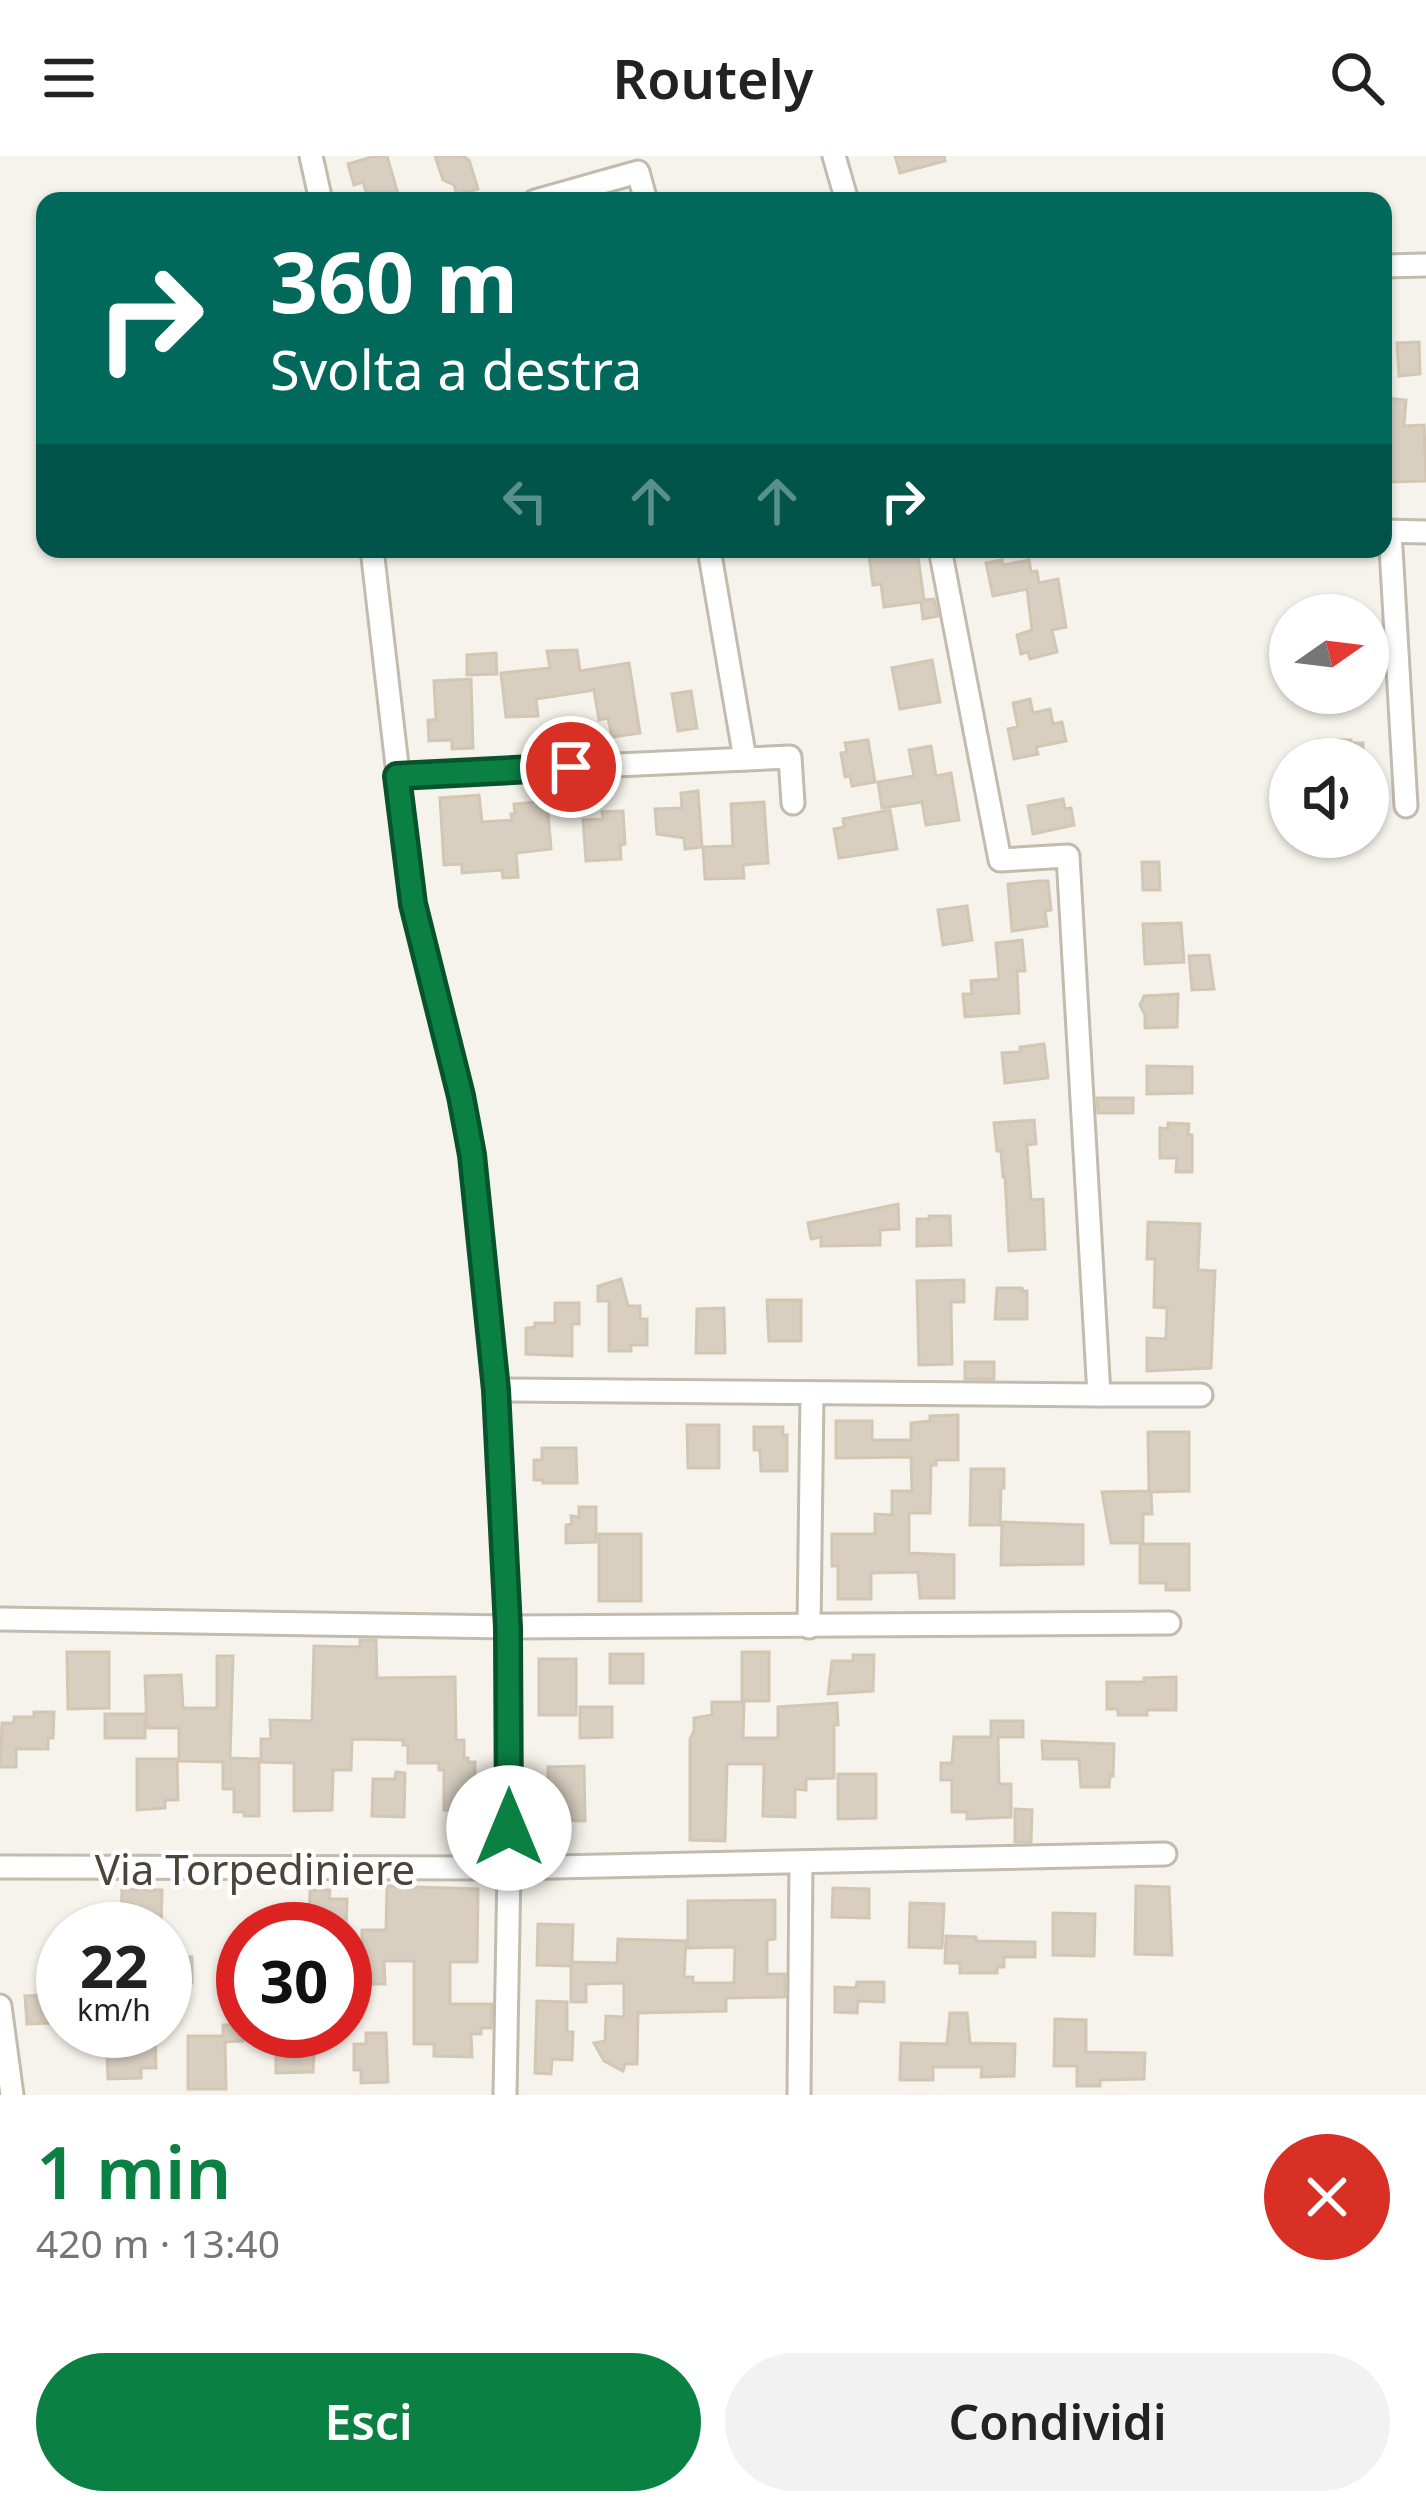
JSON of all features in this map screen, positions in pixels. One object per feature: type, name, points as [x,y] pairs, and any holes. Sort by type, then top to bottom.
[{"type":"street","points":[[311,156],[319,192]]},
{"type":"street","points":[[834,156],[844,192]]},
{"type":"street","points":[[567,192],[638,172],[644,192]]},
{"type":"street","points":[[1392,266],[1426,265]]},
{"type":"street","points":[[1392,531],[1426,532]]},
{"type":"street","points":[[373,558],[413,904],[472,1155],[496,1390],[508,1628],[505,2095]]},
{"type":"street","points":[[711,558],[746,759]]},
{"type":"street","points":[[942,558],[1000,860],[1068,856],[1099,1395]]},
{"type":"street","points":[[1388,558],[1406,806]]},
{"type":"street","points":[[397,776],[790,758],[793,803]]},
{"type":"street","points":[[496,1390],[1201,1395]]},
{"type":"street","points":[[809,1627],[812,1393]]},
{"type":"street","points":[[0,1619],[508,1628],[1168,1623]]},
{"type":"street","name":"Via Torpediniere","points":[[0,1868],[509,1868],[1165,1854]]},
{"type":"street","points":[[799,2095],[801,1862]]},
{"type":"street","points":[[0,2006],[12,2095]]},
{"type":"building","points":[[387,156],[397,192],[366,192],[363,182],[354,185],[348,164]]},
{"type":"building","points":[[435,156],[463,156],[469,160],[478,189],[456,192],[454,185],[443,180]]},
{"type":"building","points":[[895,156],[944,156],[945,161],[900,173]]},
{"type":"building","points":[[1419,342],[1420,374],[1399,376],[1397,343]]},
{"type":"building","points":[[1392,399],[1406,400],[1404,426],[1424,425],[1426,481],[1392,482]]},
{"type":"building","points":[[869,558],[918,558],[924,600],[934,599],[938,616],[923,619],[921,602],[884,607],[881,584],[873,585]]},
{"type":"building","points":[[1002,560],[1003,565],[1029,560],[1039,583],[1058,579],[1066,627],[1052,630],[1057,652],[1030,659],[1028,652],[1021,654],[1017,635],[1032,630],[1027,589],[993,596],[986,563]]},
{"type":"building","points":[[577,650],[580,671],[629,663],[640,733],[612,737],[608,718],[599,720],[594,690],[536,699],[538,716],[506,717],[501,673],[550,668],[547,651]]},
{"type":"building","points":[[496,653],[497,674],[467,675],[467,655]]},
{"type":"building","points":[[932,660],[940,702],[900,709],[892,668]]},
{"type":"building","points":[[471,679],[473,748],[452,749],[452,740],[429,741],[428,720],[436,720],[434,681]]},
{"type":"building","points":[[691,691],[697,728],[678,731],[672,694]]},
{"type":"building","points":[[1030,699],[1033,713],[1050,709],[1053,724],[1062,722],[1066,741],[1036,747],[1038,754],[1014,759],[1008,729],[1018,727],[1013,703]]},
{"type":"building","points":[[868,740],[875,782],[852,786],[850,776],[845,777],[841,753],[847,752],[845,743]]},
{"type":"building","points":[[931,746],[936,776],[951,773],[959,820],[926,825],[922,802],[882,808],[878,782],[914,776],[909,750]]},
{"type":"building","points":[[698,791],[702,847],[685,849],[684,838],[657,834],[655,809],[682,808],[681,793]]},
{"type":"building","points":[[479,795],[482,822],[512,820],[514,804],[547,801],[551,849],[516,853],[518,877],[503,878],[502,870],[462,873],[462,864],[444,865],[440,798]]},
{"type":"building","points":[[1063,799],[1065,809],[1071,808],[1074,825],[1033,834],[1028,806]]},
{"type":"building","points":[[764,802],[768,863],[743,865],[744,878],[705,879],[703,847],[733,846],[731,804]]},
{"type":"building","points":[[890,810],[897,849],[839,858],[834,829],[844,827],[843,819]]},
{"type":"building","points":[[623,811],[621,859],[586,861],[583,820],[603,819],[602,812]]},
{"type":"building","points":[[1142,862],[1159,862],[1160,890],[1143,890]]},
{"type":"building","points":[[1048,881],[1051,910],[1045,911],[1047,926],[1012,931],[1008,884]]},
{"type":"building","points":[[967,906],[972,940],[943,945],[938,910]]},
{"type":"building","points":[[1181,923],[1184,962],[1145,964],[1143,924]]},
{"type":"building","points":[[1022,940],[1025,971],[1017,971],[1019,1013],[965,1017],[963,994],[972,994],[971,981],[999,979],[996,943]]},
{"type":"building","points":[[1209,955],[1214,989],[1192,990],[1189,956]]},
{"type":"building","points":[[1178,994],[1177,1027],[1145,1028],[1140,1005],[1144,996]]},
{"type":"building","points":[[1044,1044],[1048,1078],[1005,1083],[1002,1053]]},
{"type":"building","points":[[1147,1066],[1192,1067],[1192,1093],[1147,1094]]},
{"type":"building","points":[[1097,1098],[1133,1098],[1133,1113],[1098,1113]]},
{"type":"building","points":[[1034,1120],[1036,1144],[1027,1145],[1031,1200],[1043,1199],[1045,1249],[1009,1251],[1005,1177],[994,1123]]},
{"type":"building","points":[[1168,1123],[1189,1124],[1192,1172],[1176,1172],[1177,1158],[1160,1158],[1160,1128],[1168,1129]]},
{"type":"building","points":[[898,1204],[899,1229],[880,1230],[880,1245],[821,1246],[821,1237],[811,1239],[808,1223]]},
{"type":"building","points":[[950,1216],[951,1245],[917,1246],[917,1219]]},
{"type":"building","points":[[1148,1222],[1200,1224],[1198,1270],[1215,1271],[1211,1368],[1147,1371],[1147,1338],[1166,1339],[1167,1308],[1154,1307],[1155,1259],[1147,1259]]},
{"type":"building","points":[[621,1279],[628,1306],[640,1306],[640,1319],[647,1319],[647,1345],[609,1351],[609,1301],[598,1301],[598,1286]]},
{"type":"building","points":[[964,1280],[964,1302],[951,1302],[952,1364],[919,1365],[917,1281]]},
{"type":"building","points":[[997,1288],[1027,1291],[1027,1319],[995,1319]]},
{"type":"building","points":[[767,1300],[801,1300],[801,1341],[769,1341]]},
{"type":"building","points":[[555,1303],[579,1303],[579,1324],[572,1324],[572,1356],[526,1354],[526,1328],[555,1323]]},
{"type":"building","points":[[724,1308],[725,1353],[696,1353],[697,1309]]},
{"type":"building","points":[[965,1362],[994,1362],[994,1379],[965,1379]]},
{"type":"building","points":[[958,1415],[958,1460],[936,1460],[931,1465],[930,1513],[909,1513],[909,1553],[954,1555],[954,1598],[920,1598],[918,1572],[871,1573],[871,1599],[838,1599],[832,1534],[875,1534],[875,1514],[892,1515],[892,1491],[912,1491],[911,1457],[836,1458],[836,1421],[872,1421],[872,1440],[911,1440],[911,1423],[930,1421],[930,1416]]},
{"type":"building","points":[[687,1425],[719,1425],[719,1468],[688,1468]]},
{"type":"building","points":[[754,1427],[783,1427],[787,1471],[761,1471],[760,1450],[754,1450]]},
{"type":"building","points":[[1148,1432],[1189,1432],[1189,1491],[1151,1492],[1152,1514],[1143,1514],[1143,1543],[1111,1543],[1102,1492],[1149,1491]]},
{"type":"building","points":[[542,1448],[576,1448],[577,1483],[534,1480],[534,1460],[542,1460]]},
{"type":"building","points":[[971,1469],[1004,1469],[1000,1525],[970,1525]]},
{"type":"building","points":[[579,1507],[596,1507],[596,1542],[566,1543],[566,1525],[572,1524],[571,1516],[579,1517]]},
{"type":"building","points":[[1002,1522],[1083,1525],[1083,1564],[1001,1565]]},
{"type":"building","points":[[599,1534],[641,1534],[641,1601],[599,1601]]},
{"type":"building","points":[[1140,1544],[1189,1544],[1189,1590],[1166,1590],[1166,1583],[1140,1583]]},
{"type":"building","points":[[360,1640],[376,1640],[377,1678],[455,1677],[456,1740],[464,1740],[464,1758],[475,1762],[474,1811],[444,1810],[444,1770],[439,1770],[439,1763],[408,1763],[408,1745],[403,1740],[352,1739],[351,1770],[333,1770],[332,1810],[294,1811],[294,1763],[261,1762],[261,1739],[271,1739],[270,1720],[312,1721],[314,1646],[360,1647]]},
{"type":"building","points":[[67,1652],[109,1652],[109,1708],[68,1709]]},
{"type":"building","points":[[742,1652],[769,1652],[769,1701],[742,1701]]},
{"type":"building","points":[[610,1654],[643,1654],[643,1683],[610,1683]]},
{"type":"building","points":[[853,1655],[874,1655],[873,1691],[828,1694],[832,1661],[853,1661]]},
{"type":"building","points":[[217,1656],[233,1656],[230,1758],[259,1759],[259,1816],[234,1812],[234,1789],[223,1789],[223,1762],[179,1761],[179,1728],[147,1728],[145,1676],[181,1675],[183,1708],[217,1708]]},
{"type":"building","points":[[539,1659],[576,1659],[576,1715],[539,1715]]},
{"type":"building","points":[[1176,1677],[1176,1710],[1118,1715],[1118,1709],[1107,1709],[1107,1682]]},
{"type":"building","points":[[712,1702],[744,1702],[743,1738],[778,1738],[778,1707],[837,1703],[834,1778],[806,1779],[806,1790],[795,1789],[795,1817],[763,1816],[764,1764],[727,1764],[725,1841],[690,1840],[690,1739],[694,1718],[712,1715]]},
{"type":"building","points":[[580,1707],[612,1707],[612,1737],[580,1738]]},
{"type":"building","points":[[34,1712],[54,1712],[48,1749],[16,1749],[16,1767],[0,1767],[2,1723],[14,1723],[14,1717],[34,1717]]},
{"type":"building","points":[[105,1714],[145,1714],[145,1738],[105,1738]]},
{"type":"building","points":[[991,1721],[1023,1721],[1023,1737],[998,1737],[999,1784],[1011,1784],[1011,1817],[967,1819],[967,1812],[952,1812],[952,1780],[941,1780],[941,1763],[952,1763],[954,1737],[991,1737]]},
{"type":"building","points":[[1042,1741],[1114,1744],[1109,1787],[1081,1787],[1079,1759],[1043,1759]]},
{"type":"building","points":[[137,1759],[177,1759],[178,1800],[165,1800],[165,1808],[137,1810]]},
{"type":"building","points":[[584,1766],[585,1821],[554,1820],[545,1811],[548,1767]]},
{"type":"building","points":[[396,1772],[405,1773],[404,1817],[372,1816],[373,1779],[395,1779]]},
{"type":"building","points":[[838,1774],[876,1774],[876,1818],[838,1819]]},
{"type":"building","points":[[1015,1809],[1032,1810],[1031,1842],[1015,1842]]},
{"type":"building","points":[[387,1886],[478,1889],[477,1962],[450,1962],[450,2004],[492,2004],[491,2028],[471,2034],[472,2057],[434,2056],[434,2044],[414,2044],[414,1961],[384,1961],[385,1984],[372,1984],[372,1930],[386,1930]]},
{"type":"building","points":[[1136,1886],[1169,1887],[1172,1955],[1135,1954]]},
{"type":"building","points":[[833,1888],[869,1889],[869,1918],[832,1917]]},
{"type":"building","points":[[122,1889],[162,1890],[162,1902],[122,1902]]},
{"type":"building","points":[[310,1890],[330,1890],[329,1899],[347,1899],[347,1902],[310,1902]]},
{"type":"building","points":[[775,1900],[775,1939],[767,1940],[767,1974],[785,1974],[785,1997],[726,1998],[726,2011],[638,2013],[637,2064],[625,2064],[623,2071],[604,2061],[594,2043],[605,2041],[606,2016],[624,2017],[624,1983],[586,1984],[586,2002],[571,2002],[571,1966],[537,1965],[538,1924],[573,1925],[572,1962],[617,1963],[618,1939],[686,1941],[684,1977],[693,1977],[693,1983],[734,1983],[735,1947],[688,1948],[688,1901]]},
{"type":"building","points":[[910,1903],[944,1904],[942,1948],[909,1947]]},
{"type":"building","points":[[1053,1913],[1095,1914],[1094,1956],[1053,1955]]},
{"type":"building","points":[[946,1936],[1035,1942],[1035,1957],[1004,1957],[1004,1967],[997,1967],[997,1973],[960,1973],[960,1963],[945,1963]]},
{"type":"building","points":[[857,1982],[884,1982],[884,2002],[858,2001],[857,2013],[835,2012],[835,1987],[856,1988]]},
{"type":"building","points":[[25,1996],[36,1996],[36,2024],[27,2024]]},
{"type":"building","points":[[537,2001],[567,2002],[567,2032],[573,2032],[572,2060],[552,2059],[551,2074],[535,2073]]},
{"type":"building","points":[[950,2013],[967,2013],[970,2043],[1015,2044],[1014,2076],[981,2077],[982,2067],[933,2067],[933,2080],[900,2080],[901,2043],[947,2044]]},
{"type":"building","points":[[1055,2019],[1086,2020],[1086,2052],[1145,2053],[1144,2079],[1077,2086],[1077,2066],[1054,2066]]},
{"type":"building","points":[[372,2033],[386,2033],[388,2082],[361,2083],[361,2070],[354,2070],[354,2058],[372,2058]]},
{"type":"building","points":[[192,2036],[216,2036],[216,2058],[225,2058],[226,2089],[188,2089]]},
{"type":"building","points":[[107,2058],[156,2058],[156,2068],[141,2068],[141,2078],[108,2079]]},
{"type":"building","points":[[276,2058],[314,2058],[313,2072],[276,2073]]},
{"type":"route","points":[[509,1828],[508,1628],[496,1390],[472,1155],[413,904],[397,776],[571,767]]}]
